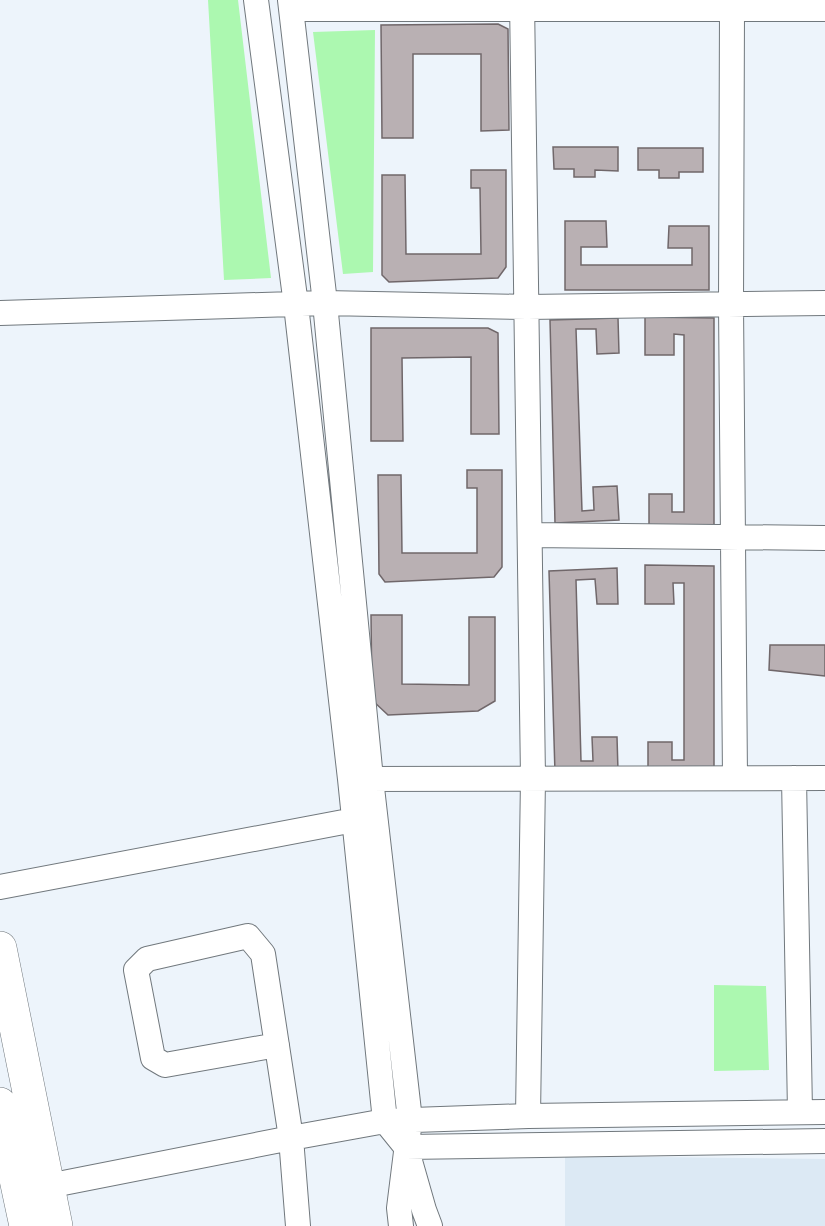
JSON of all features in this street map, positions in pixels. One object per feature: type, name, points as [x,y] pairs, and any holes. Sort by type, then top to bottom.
[{"type":"main road","points":[[0,948],[48,1186],[28,1225]]},
{"type":"main road","points":[[0,1104],[28,1225]]},
{"type":"street","points":[[256,0],[365,819],[410,1120],[399,1208],[401,1226]]},
{"type":"street","points":[[360,779],[325,303],[291,4],[600,4],[732,9],[825,9]]},
{"type":"street","points":[[522,4],[533,778],[528,1116]]},
{"type":"street","points":[[732,9],[731,304],[735,778]]},
{"type":"street","points":[[0,313],[325,303],[527,307],[825,303]]},
{"type":"street","points":[[530,535],[825,538]]},
{"type":"street","points":[[794,778],[800,1112]]},
{"type":"street","points":[[360,779],[825,778]]},
{"type":"street","points":[[0,887],[365,819]]},
{"type":"street","points":[[365,819],[385,1121],[406,1147],[430,1226]]},
{"type":"street","points":[[277,1045],[165,1065],[153,1058],[136,970],[147,959],[248,936],[263,954],[277,1045],[291,1138],[298,1226]]},
{"type":"street","points":[[48,1186],[385,1121],[528,1116],[825,1112]]},
{"type":"street","points":[[406,1147],[825,1141]]},
{"type":"shaded area","points":[[565,1156],[825,1159],[825,1226],[565,1226]]},
{"type":"green space","points":[[208,0],[238,0],[271,278],[224,280]]},
{"type":"green space","points":[[375,30],[373,272],[343,274],[313,32]]},
{"type":"green space","points":[[714,985],[766,986],[769,1070],[714,1071]]},
{"type":"building","points":[[498,24],[508,29],[509,130],[481,131],[481,54],[413,54],[413,138],[382,138],[381,25]]},
{"type":"building","points":[[553,147],[618,147],[618,171],[595,170],[595,177],[574,177],[574,169],[554,169]]},
{"type":"building","points":[[638,148],[703,148],[703,172],[679,172],[679,178],[659,178],[659,170],[638,170]]},
{"type":"building","points":[[471,170],[506,170],[506,267],[498,278],[389,282],[382,275],[382,175],[405,175],[406,254],[481,254],[480,188],[471,188]]},
{"type":"building","points":[[565,221],[606,221],[607,247],[581,247],[581,265],[692,265],[692,248],[668,248],[669,226],[709,226],[709,290],[565,290]]},
{"type":"building","points":[[645,317],[714,318],[714,525],[649,525],[649,494],[672,494],[672,512],[684,512],[684,335],[674,334],[674,355],[645,355]]},
{"type":"building","points":[[618,318],[619,353],[597,354],[596,329],[576,329],[582,511],[594,510],[593,487],[617,486],[619,520],[555,523],[550,320]]},
{"type":"building","points":[[371,328],[488,328],[498,333],[499,434],[471,434],[471,357],[402,358],[403,441],[371,441]]},
{"type":"building","points":[[467,470],[502,470],[502,567],[494,577],[385,582],[379,574],[378,475],[401,475],[402,553],[477,553],[477,488],[467,488]]},
{"type":"building","points":[[645,565],[714,566],[714,773],[648,773],[648,742],[672,742],[672,760],[684,760],[684,583],[673,583],[674,604],[645,604]]},
{"type":"building","points":[[617,568],[618,604],[597,604],[595,579],[576,580],[581,761],[593,761],[592,737],[617,737],[618,771],[555,773],[549,571]]},
{"type":"building","points":[[371,615],[402,615],[402,684],[469,685],[469,617],[495,617],[495,701],[478,711],[388,715],[372,700]]},
{"type":"building","points":[[770,645],[825,645],[825,676],[769,670]]}]
